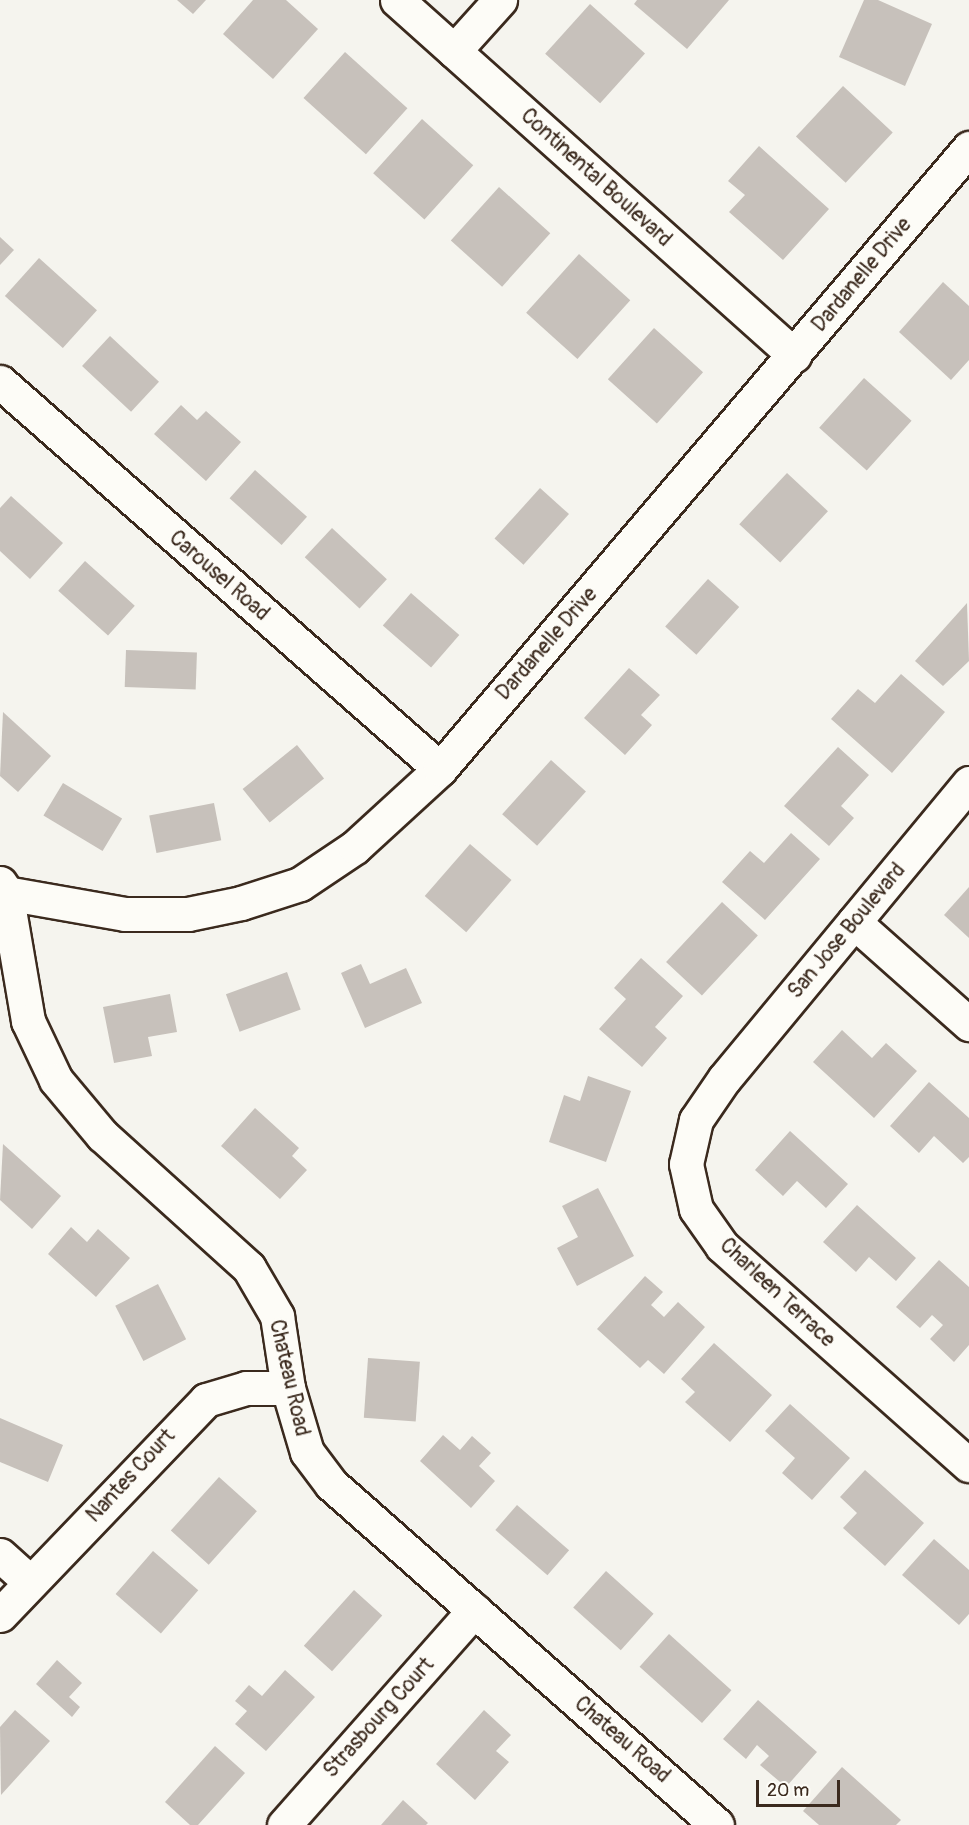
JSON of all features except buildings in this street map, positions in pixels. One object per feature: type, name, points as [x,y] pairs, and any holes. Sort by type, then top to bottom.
[{"type":"street","name":"Continental Boulevard","points":[[397,0],[794,355]]},
{"type":"street","points":[[454,51],[500,0]]},
{"type":"street","name":"Dardanelle Drive","points":[[2,889],[124,914],[188,914],[241,903],[300,884],[355,847],[440,769],[969,147]]},
{"type":"street","name":"Carousel Road","points":[[0,382],[440,769]]},
{"type":"street","name":"San Jose Boulevard","points":[[724,1079],[969,783]]},
{"type":"street","name":"Chateau Road","points":[[2,889],[28,1021],[56,1080],[102,1135],[249,1268],[277,1316],[288,1388],[307,1452],[332,1484],[717,1825]]},
{"type":"street","points":[[854,922],[969,1024]]},
{"type":"street","name":"Charleen Terrace","points":[[724,1079],[696,1120],[686,1164],[696,1209],[722,1246],[969,1465]]},
{"type":"street","name":"Nantes Court","points":[[0,1615],[206,1400],[246,1388],[288,1388]]},
{"type":"street","points":[[0,1555],[30,1582]]},
{"type":"street","name":"Strasbourg Court","points":[[284,1825],[474,1610]]}]
